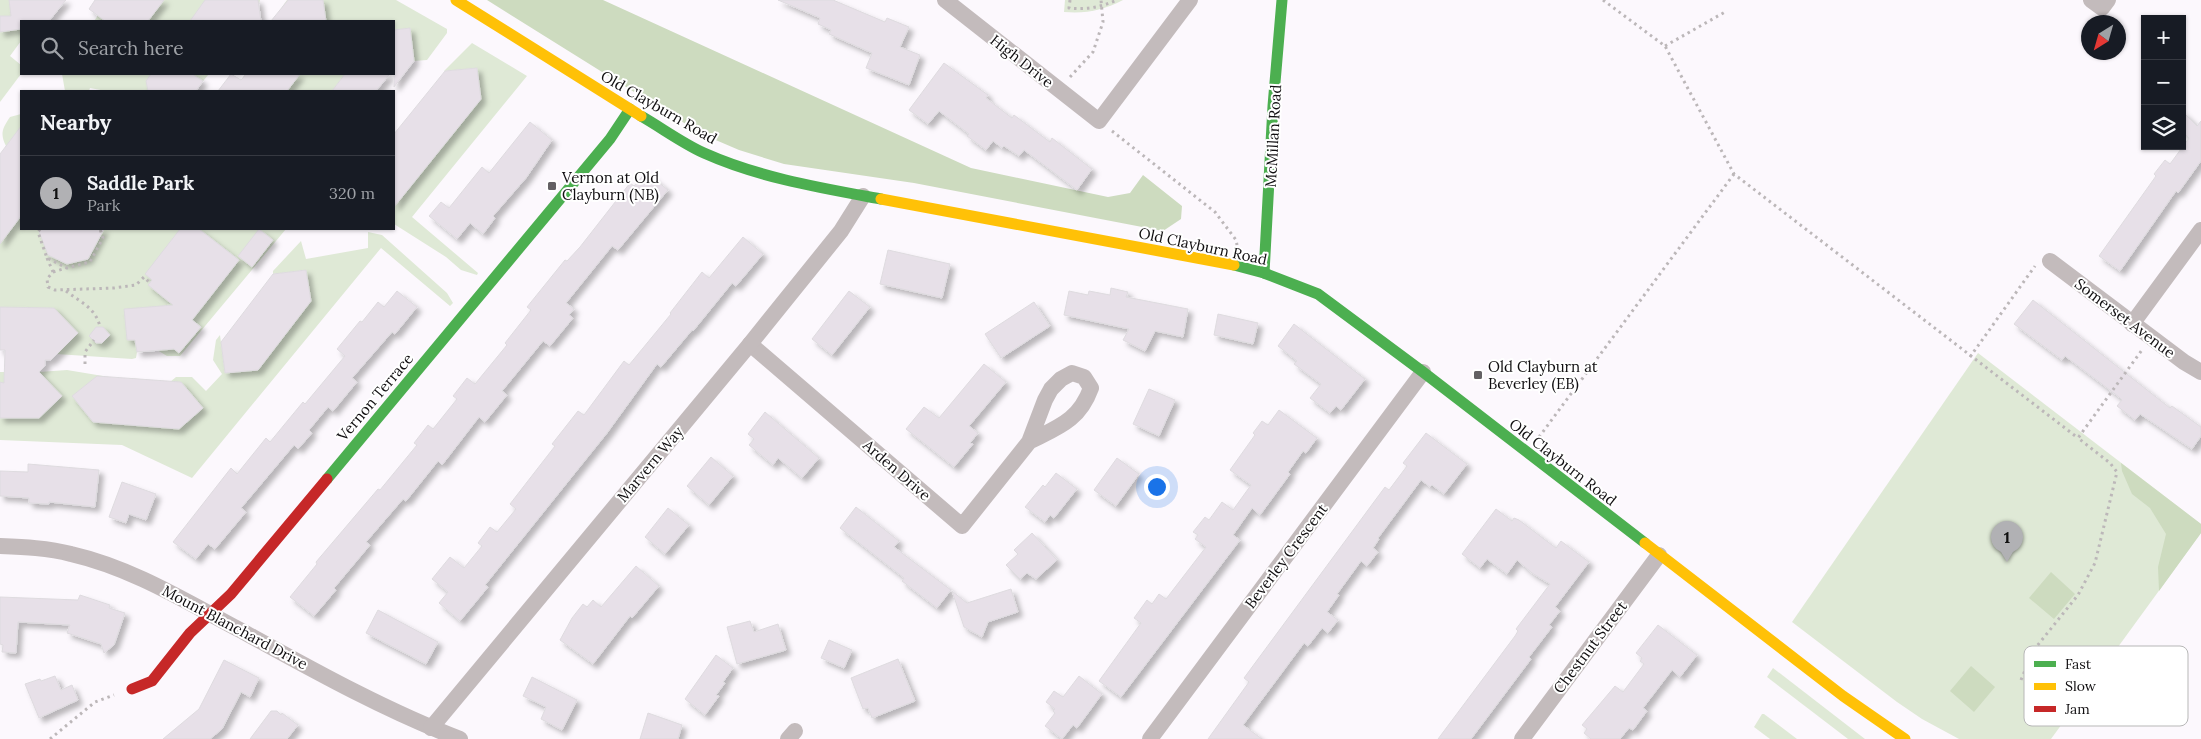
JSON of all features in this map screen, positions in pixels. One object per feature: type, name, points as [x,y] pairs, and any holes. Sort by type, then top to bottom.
[{"type":"main road","name":"Old Clayburn Road","points":[[456,0],[702,152],[738,167],[775,178],[863,196],[1239,266],[1264,273],[1318,294],[1423,372],[1843,696],[1905,739]]},
{"type":"main road","name":"McMillan Road","points":[[1264,273],[1273,106],[1282,0]]},
{"type":"main road","name":"Vernon Terrace","points":[[132,689],[152,681],[190,633],[231,594],[610,139],[630,109]]},
{"type":"street","name":"High Drive","points":[[945,0],[1100,121]]},
{"type":"street","points":[[1100,121],[1190,0]]},
{"type":"street","name":"Marvern Way","points":[[431,728],[842,231],[863,196]]},
{"type":"street","points":[[2132,324],[2201,230]]},
{"type":"street","name":"Somerset Avenue","points":[[2044,262],[2184,362],[2201,372]]},
{"type":"street","name":"Arden Drive","points":[[750,344],[962,526],[1029,442]]},
{"type":"street","name":"Beverley Crescent","points":[[1150,739],[1423,372]]},
{"type":"street","name":"Mount Blanchard Drive","points":[[0,546],[35,547],[71,554],[106,564],[159,586],[302,664],[431,728],[460,739]]},
{"type":"street","name":"Chestnut Street","points":[[1522,739],[1658,555]]},
{"type":"path","points":[[1070,0],[1069,8],[1083,9],[1102,6],[1116,0]]},
{"type":"path","points":[[1070,77],[1093,52],[1103,22],[1101,0]]},
{"type":"path","points":[[1603,0],[1665,46],[1734,174],[2078,438],[2110,463],[2117,472],[2116,482],[2103,523],[2095,563],[2078,595],[2037,646]]},
{"type":"path","points":[[1665,46],[1725,12]]},
{"type":"path","points":[[1100,121],[1215,212],[1236,240],[1239,266]]},
{"type":"path","points":[[1527,453],[1734,174]]},
{"type":"path","points":[[39,230],[38,232],[53,272]]},
{"type":"path","points":[[100,230],[103,238],[90,262],[53,272],[48,279],[48,287],[66,291],[136,286],[144,277],[150,282]]},
{"type":"path","points":[[47,258],[67,268]]},
{"type":"path","points":[[1970,357],[2044,262]]},
{"type":"path","points":[[66,291],[85,303],[98,318],[100,327]]},
{"type":"path","points":[[2078,438],[2151,338]]},
{"type":"path","points":[[85,364],[85,352],[94,340]]},
{"type":"path","points":[[1478,375],[1482,370]]},
{"type":"path","points":[[2021,680],[2024,673]]},
{"type":"path","points":[[50,739],[94,702],[132,689]]},
{"type":"green space","points":[[0,0],[51,0],[43,9],[45,20],[20,20],[20,42],[10,56],[20,64],[20,75],[0,102]]},
{"type":"green space","points":[[109,0],[260,0],[254,11],[240,20],[95,20]]},
{"type":"green space","points":[[287,0],[396,0],[447,29],[447,33],[427,60],[414,61],[410,28],[395,30],[395,20],[279,20],[282,7]]},
{"type":"green space","points":[[487,0],[603,0],[971,168],[1108,197],[1130,193],[1143,175],[1182,206],[1181,219],[1163,231],[914,183],[784,164],[739,150],[704,135]]},
{"type":"green space","points":[[1065,0],[1123,0],[1095,10],[1064,12]]},
{"type":"green space","points":[[472,43],[527,76],[412,217],[478,273],[477,275],[461,270],[446,257],[395,225],[395,199],[400,199],[481,99],[477,68],[444,71]]},
{"type":"green space","points":[[62,75],[193,75],[182,90],[101,90],[90,88],[89,90],[65,90]]},
{"type":"green space","points":[[193,75],[208,75],[203,81]]},
{"type":"green space","points":[[245,75],[344,75],[333,90],[220,90],[241,80]]},
{"type":"green space","points":[[20,114],[20,230],[285,230],[180,356],[167,356],[157,350],[137,352],[136,358],[132,359],[56,354],[0,343],[0,171],[6,146],[3,132],[10,117]]},
{"type":"green space","points":[[368,232],[382,235],[447,293],[453,303],[450,306],[381,248],[192,478],[122,445],[0,440],[0,372],[4,372],[4,382],[39,372],[67,370],[109,377],[108,388],[128,390],[129,378],[170,382],[176,377],[192,377],[206,391],[222,374],[213,360],[216,340],[220,335],[225,373],[258,370],[310,301],[306,270],[273,274],[273,271],[301,241],[306,259],[368,248]]},
{"type":"green space","points":[[1978,353],[2201,524],[2201,533],[2119,646],[2024,646],[2024,726],[2060,726],[2051,739],[1959,739],[1922,719],[1897,702],[1792,622]]},
{"type":"green space","points":[[2121,463],[2201,524],[2201,533],[2159,591],[2158,567],[2166,534],[2150,508],[2132,494],[2122,471]]},
{"type":"green space","points":[[2051,572],[2075,594],[2054,619],[2029,598]]},
{"type":"green space","points":[[1971,666],[1995,687],[1974,712],[1950,691]]},
{"type":"green space","points":[[1773,668],[1865,739],[1848,739],[1767,677]]},
{"type":"green space","points":[[1762,714],[1797,739],[1770,739],[1754,727]]},
{"type":"building","points":[[9,0],[66,0],[50,20],[20,20],[20,29],[0,32],[0,16],[11,16]]},
{"type":"building","points":[[95,0],[164,0],[149,20],[104,20],[89,9]]},
{"type":"building","points":[[205,0],[258,0],[261,20],[191,20]]},
{"type":"building","points":[[288,0],[323,0],[326,20],[272,20]]},
{"type":"building","points":[[778,0],[833,0],[885,22],[887,18],[909,27],[900,47],[920,55],[909,85],[866,68],[872,53],[829,34],[831,30],[818,24],[820,18]]},
{"type":"building","points":[[410,28],[414,61],[394,87],[395,75],[395,30]]},
{"type":"building","points":[[944,63],[988,95],[986,98],[1012,118],[1014,115],[1050,142],[1052,138],[1092,169],[1077,190],[1024,150],[1019,156],[1004,146],[1002,148],[993,141],[986,150],[939,111],[928,124],[909,110]]},
{"type":"building","points":[[477,68],[481,99],[395,206],[395,133],[445,71]]},
{"type":"building","points":[[150,75],[194,75],[203,81],[197,90],[148,90],[146,81]]},
{"type":"building","points":[[230,75],[241,80],[245,75],[299,75],[288,90],[219,90]]},
{"type":"building","points":[[344,75],[389,75],[377,90],[333,90]]},
{"type":"building","points":[[2186,115],[2197,126],[2201,121],[2201,161],[2178,193],[2176,191],[2120,271],[2099,256],[2156,176],[2154,174],[2165,160],[2170,164],[2180,150],[2186,150],[2186,142],[2189,138],[2186,135]]},
{"type":"building","points":[[530,122],[552,140],[526,178],[493,216],[495,218],[483,234],[470,223],[457,239],[429,216],[441,202],[449,208],[482,167],[489,173]]},
{"type":"building","points":[[20,127],[20,217],[0,244],[0,154]]},
{"type":"building","points":[[646,172],[668,190],[618,250],[612,246],[566,303],[574,309],[569,315],[573,318],[550,346],[543,341],[502,391],[507,395],[485,422],[479,417],[442,465],[438,461],[406,501],[403,499],[366,542],[370,545],[334,588],[336,590],[314,616],[290,597],[317,564],[316,562],[417,445],[414,443],[428,425],[433,429],[457,399],[453,396],[467,378],[475,384],[507,345],[505,343],[531,310],[527,307],[565,260],[567,261],[580,247],[630,183],[634,186]]},
{"type":"building","points":[[38,230],[103,230],[88,259],[67,264],[48,255]]},
{"type":"building","points":[[179,230],[200,230],[239,260],[192,320],[201,327],[179,353],[174,349],[137,352],[135,340],[127,340],[124,309],[173,305],[148,285],[152,280],[145,274]]},
{"type":"building","points":[[258,230],[273,240],[252,267],[238,256]]},
{"type":"building","points":[[743,237],[763,254],[736,286],[732,283],[661,367],[657,364],[607,433],[485,585],[488,587],[460,621],[439,603],[448,592],[432,579],[450,557],[464,568],[482,546],[478,543],[490,527],[497,532],[516,509],[510,504],[555,446],[552,444],[578,411],[584,415],[624,361],[629,365],[671,314],[702,272],[709,278]]},
{"type":"building","points":[[888,250],[950,264],[942,298],[880,284]]},
{"type":"building","points":[[306,270],[311,301],[258,370],[225,373],[221,342],[273,274]]},
{"type":"building","points":[[1111,288],[1128,292],[1126,297],[1188,309],[1183,337],[1155,331],[1145,351],[1123,340],[1129,329],[1064,315],[1069,291],[1088,295],[1089,291],[1110,295]]},
{"type":"building","points":[[397,291],[417,307],[395,334],[392,332],[352,378],[357,382],[333,411],[328,407],[309,430],[312,433],[298,449],[294,445],[241,508],[246,512],[215,549],[208,544],[196,559],[173,542],[231,468],[237,474],[266,438],[270,442],[303,402],[305,404],[345,356],[337,349],[360,321],[362,322],[378,302],[384,307]]},
{"type":"building","points":[[849,291],[870,307],[832,355],[812,339]]},
{"type":"building","points":[[2033,300],[2170,408],[2172,406],[2201,427],[2201,436],[2192,449],[2140,414],[2135,420],[2117,406],[2122,400],[2119,397],[2065,356],[2062,360],[2014,324]]},
{"type":"building","points":[[1034,302],[1050,326],[1001,358],[985,334]]},
{"type":"building","points":[[0,307],[54,308],[78,333],[51,360],[45,360],[45,366],[39,372],[62,396],[39,418],[0,418],[0,382],[4,383],[5,350],[0,350]]},
{"type":"building","points":[[1218,314],[1258,323],[1253,344],[1214,335]]},
{"type":"building","points":[[1294,324],[1365,379],[1341,410],[1336,406],[1330,413],[1310,398],[1321,384],[1294,364],[1297,361],[1278,346]]},
{"type":"building","points":[[96,327],[103,327],[110,335],[102,343],[96,343],[89,336]]},
{"type":"building","points":[[984,364],[1006,382],[969,426],[978,433],[970,443],[973,444],[954,467],[906,429],[924,407],[939,418]]},
{"type":"building","points":[[97,376],[181,382],[203,408],[179,429],[93,422],[72,396]]},
{"type":"building","points":[[1149,389],[1175,400],[1159,436],[1133,424]]},
{"type":"building","points":[[1279,410],[1317,438],[1306,453],[1303,451],[1288,472],[1290,474],[1260,515],[1252,508],[1233,535],[1240,540],[1121,697],[1099,681],[1141,623],[1134,618],[1147,600],[1152,604],[1159,594],[1166,599],[1206,547],[1195,539],[1198,535],[1193,532],[1205,517],[1209,520],[1222,502],[1233,510],[1251,485],[1230,470],[1255,435],[1253,433],[1262,421],[1268,425]]},
{"type":"building","points":[[765,412],[819,458],[802,478],[778,458],[773,465],[749,445],[754,439],[748,434]]},
{"type":"building","points":[[1426,433],[1467,464],[1444,494],[1421,480],[1378,538],[1373,548],[1378,552],[1367,566],[1361,561],[1337,594],[1339,595],[1327,612],[1338,620],[1328,633],[1322,628],[1308,646],[1304,643],[1243,725],[1262,739],[1208,739],[1249,682],[1244,678],[1385,487],[1389,490],[1407,466],[1403,463]]},
{"type":"building","points":[[711,457],[733,476],[709,505],[687,486]]},
{"type":"building","points":[[1117,458],[1139,474],[1116,506],[1094,490]]},
{"type":"building","points":[[28,464],[99,470],[95,507],[49,502],[49,504],[29,503],[29,498],[0,496],[0,471],[28,472]]},
{"type":"building","points":[[1056,473],[1077,489],[1054,518],[1050,515],[1045,522],[1025,507],[1043,485],[1045,487]]},
{"type":"building","points":[[122,482],[156,494],[146,520],[129,514],[126,523],[109,517]]},
{"type":"building","points":[[856,507],[899,541],[894,547],[951,590],[937,608],[902,581],[904,578],[840,528]]},
{"type":"building","points":[[668,508],[689,525],[665,554],[645,537]]},
{"type":"building","points":[[1496,509],[1512,521],[1514,518],[1519,520],[1556,548],[1561,541],[1589,562],[1555,607],[1560,611],[1549,625],[1552,627],[1529,657],[1531,659],[1471,739],[1438,739],[1515,636],[1518,631],[1516,629],[1550,584],[1532,573],[1517,560],[1507,574],[1487,559],[1480,568],[1462,554]]},
{"type":"building","points":[[1032,533],[1057,560],[1036,579],[1027,573],[1020,579],[1006,565],[1018,554],[1014,550]]},
{"type":"building","points":[[636,566],[659,586],[632,618],[630,616],[593,664],[560,640],[572,618],[583,604],[587,607],[593,600],[601,607]]},
{"type":"building","points":[[1011,589],[1018,612],[988,622],[982,637],[964,627],[952,591],[967,603]]},
{"type":"building","points":[[80,595],[110,605],[109,608],[125,613],[114,645],[104,653],[101,644],[67,633],[70,625],[18,622],[16,653],[2,652],[3,645],[0,644],[0,597],[78,600]]},
{"type":"building","points":[[378,610],[438,642],[426,664],[366,633]]},
{"type":"building","points":[[750,621],[754,632],[778,624],[786,650],[737,664],[727,627]]},
{"type":"building","points":[[1658,625],[1697,655],[1680,677],[1672,670],[1643,708],[1647,711],[1633,730],[1629,728],[1620,739],[1591,739],[1584,733],[1587,729],[1582,725],[1615,686],[1623,692],[1644,664],[1640,661],[1642,658],[1636,653]]},
{"type":"building","points":[[829,640],[852,650],[844,668],[821,658]]},
{"type":"building","points":[[716,655],[733,668],[716,695],[719,696],[705,715],[685,699]]},
{"type":"building","points":[[898,659],[915,701],[872,718],[868,708],[863,709],[851,678]]},
{"type":"building","points":[[224,660],[259,678],[250,697],[241,692],[222,729],[210,739],[163,739],[199,709]]},
{"type":"building","points":[[55,676],[61,690],[72,685],[78,700],[39,718],[25,684]]},
{"type":"building","points":[[1079,676],[1102,694],[1077,728],[1073,725],[1062,739],[1045,726],[1055,713],[1053,711],[1055,709],[1046,702],[1054,691],[1063,697]]},
{"type":"building","points":[[532,677],[577,700],[562,730],[541,719],[546,707],[523,696]]},
{"type":"building","points":[[271,711],[277,711],[281,715],[282,713],[298,725],[287,739],[250,739]]},
{"type":"building","points":[[648,713],[682,725],[678,739],[640,739]]},
{"type":"traffic: fast","points":[[1264,273],[1273,106],[1282,0]]},
{"type":"traffic: fast","points":[[327,479],[610,139],[630,109]]},
{"type":"traffic: fast","points":[[641,116],[696,149],[725,162],[769,176],[881,199]]},
{"type":"traffic: fast","points":[[1234,265],[1264,273],[1318,294],[1423,372],[1645,543]]},
{"type":"traffic: slow","points":[[456,0],[641,116]]},
{"type":"traffic: slow","points":[[881,199],[1234,265]]},
{"type":"traffic: slow","points":[[1645,543],[1843,696],[1905,739]]},
{"type":"traffic: jam","points":[[132,689],[152,681],[190,633],[231,594],[327,479]]},
{"type":"place","name":"Vernon at Old Clayburn (NB)","points":[[552,186]]},
{"type":"place","name":"Old Clayburn at Beverley (EB)","points":[[1478,375]]},
{"type":"place","name":"Saddle Park","points":[[2007,562]]}]
